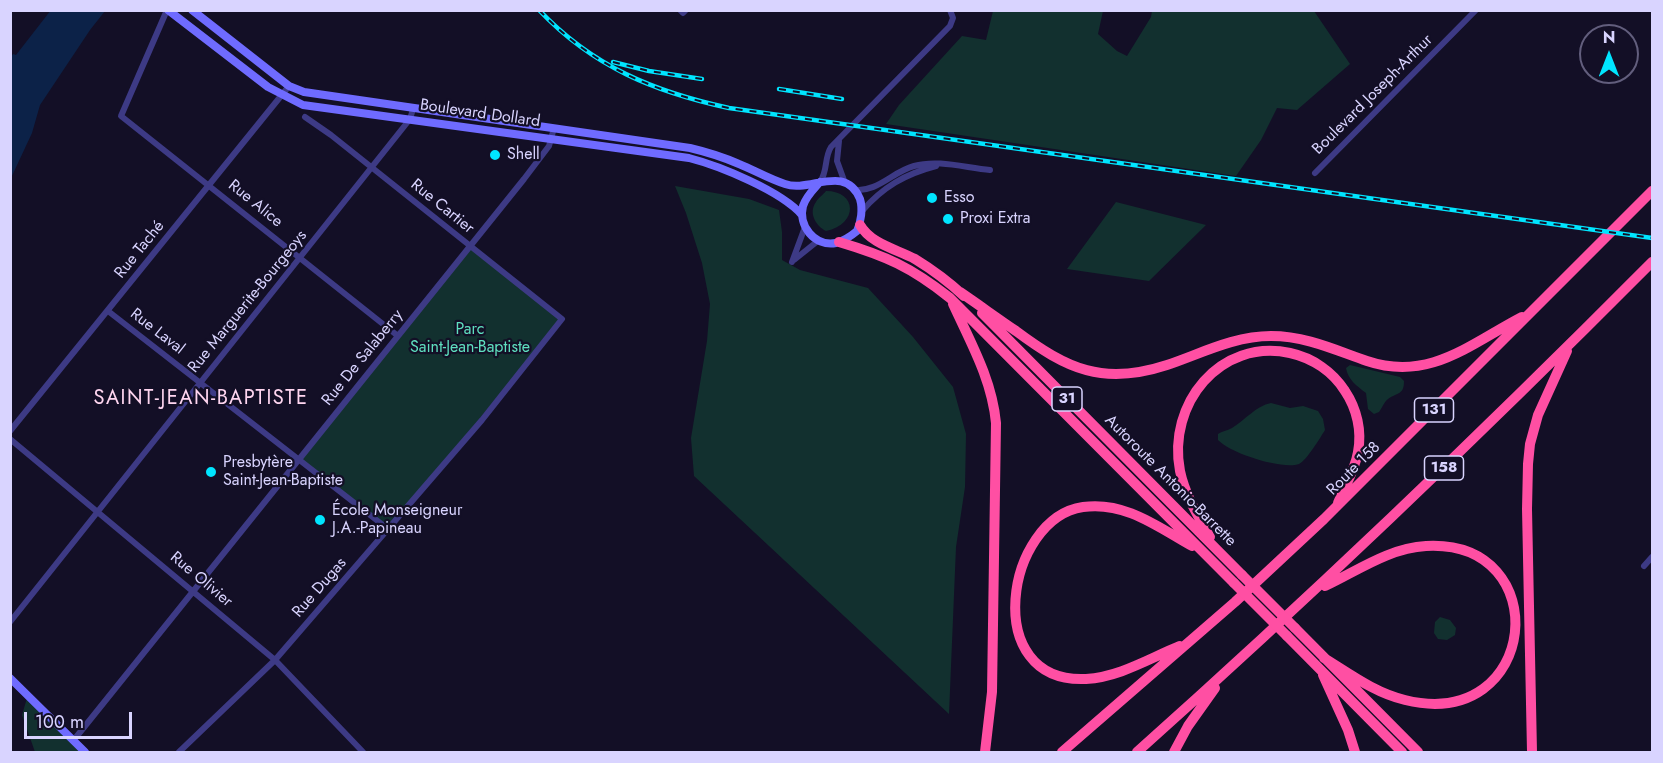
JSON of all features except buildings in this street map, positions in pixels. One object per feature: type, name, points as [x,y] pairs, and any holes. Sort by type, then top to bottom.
[{"type":"highway","name":"Route 158","points":[[1062,753],[1251,587],[1335,508],[1653,191]]},
{"type":"highway","name":"Autoroute Antonio-Barrette","points":[[860,225],[869,237],[920,262],[960,292],[1216,548],[1238,579]]},
{"type":"highway","name":"Autoroute Antonio-Barrette","points":[[839,242],[891,259],[923,277],[950,298],[1203,552],[1238,579],[1291,632],[1321,669],[1402,753]]},
{"type":"highway","points":[[1532,753],[1527,464],[1532,434],[1540,408],[1571,343],[1653,262]]},
{"type":"highway","points":[[960,292],[1048,354],[1085,370],[1113,375],[1141,372],[1241,339],[1266,336],[1306,339],[1382,365],[1417,366],[1438,362],[1462,351],[1533,311]]},
{"type":"highway","points":[[950,298],[984,370],[992,397],[996,423],[992,692],[985,753]]},
{"type":"highway","name":"158","points":[[1137,753],[1314,591],[1442,470],[1571,343]]},
{"type":"highway","points":[[1216,548],[1183,484],[1179,462],[1180,431],[1189,403],[1202,384],[1219,368],[1247,354],[1273,351],[1305,357],[1329,372],[1347,394],[1358,421],[1359,445],[1353,471],[1335,508]]},
{"type":"highway","points":[[1189,642],[1113,674],[1084,679],[1063,676],[1038,664],[1022,644],[1015,623],[1016,593],[1025,561],[1041,533],[1062,515],[1077,508],[1098,506],[1127,511],[1142,517],[1203,552]]},
{"type":"highway","points":[[1314,591],[1394,553],[1421,546],[1445,546],[1467,552],[1492,568],[1506,586],[1515,609],[1515,639],[1507,662],[1495,679],[1484,688],[1456,701],[1427,704],[1395,697],[1369,686],[1324,658]]},
{"type":"highway","name":"Autoroute Antonio-Barrette","points":[[1291,632],[1324,658],[1418,753]]},
{"type":"highway","points":[[1321,669],[1348,730],[1355,753]]},
{"type":"highway","points":[[1174,753],[1188,726],[1225,674]]},
{"type":"main road","name":"Boulevard Dollard","points":[[168,10],[282,96],[303,105],[669,155],[711,164],[786,199],[802,215]]},
{"type":"main road","name":"Boulevard Dollard","points":[[192,10],[289,86],[304,92],[699,150],[738,163],[789,186],[801,187],[820,182]]},
{"type":"main road","points":[[833,180],[845,183],[854,190],[860,202],[860,225],[855,232],[839,242],[829,243],[819,240],[805,227],[802,215],[806,200],[820,182],[833,180]]},
{"type":"main road","points":[[10,678],[85,753]]},
{"type":"street","name":"Rue Alice","points":[[168,10],[121,116],[398,336]]},
{"type":"street","points":[[820,182],[826,171],[829,150],[950,26],[953,18],[950,10]]},
{"type":"street","name":"Boulevard Joseph-Arthur","points":[[1315,173],[1476,10]]},
{"type":"street","name":"Rue Taché","points":[[10,431],[289,86]]},
{"type":"street","points":[[411,120],[412,109]]},
{"type":"street","name":"Rue Cartier","points":[[305,117],[562,320]]},
{"type":"street","name":"Rue Marguerite-Bourgeoys","points":[[10,622],[411,120]]},
{"type":"street","name":"Rue De Salaberry","points":[[73,741],[524,179],[549,146],[554,128]]},
{"type":"street","points":[[840,138],[837,158],[845,183]]},
{"type":"street","points":[[854,190],[874,188],[894,175],[914,166],[928,163],[990,170]]},
{"type":"street","points":[[861,212],[875,196],[900,178],[944,165]]},
{"type":"street","points":[[805,227],[792,262],[819,240]]},
{"type":"street","name":"Rue Laval","points":[[108,311],[388,529]]},
{"type":"street","name":"Rue Dugas","points":[[179,753],[275,660],[482,420],[562,320]]},
{"type":"street","name":"Rue Olivier","points":[[10,439],[275,660],[363,753]]},
{"type":"street","points":[[1644,566],[1653,557]]},
{"type":"green space","points":[[993,11],[1103,11],[1098,34],[1117,51],[1127,56],[1151,17],[1152,11],[1314,11],[1350,64],[1297,110],[1277,108],[1261,140],[1236,176],[886,124],[899,105],[962,36],[986,40]]},
{"type":"green space","points":[[675,186],[749,199],[779,210],[782,260],[800,270],[868,288],[913,337],[953,387],[966,434],[965,487],[956,547],[949,714],[694,476],[691,438],[707,341],[710,304],[702,263]]},
{"type":"green space","points":[[826,191],[844,196],[850,208],[849,215],[844,222],[826,231],[816,223],[813,210]]},
{"type":"green space","points":[[1116,202],[1206,225],[1149,281],[1067,269]]},
{"type":"green space","name":"Parc Saint-Jean-Baptiste","points":[[470,247],[562,319],[388,529],[299,459]]},
{"type":"green space","points":[[1350,365],[1400,377],[1404,381],[1403,389],[1388,399],[1379,412],[1374,414],[1368,409],[1366,393],[1349,376],[1346,368]]},
{"type":"green space","points":[[1271,403],[1290,408],[1303,406],[1318,411],[1323,419],[1325,430],[1309,454],[1299,464],[1281,465],[1257,459],[1233,450],[1218,440],[1218,434],[1232,428],[1255,410]]},
{"type":"green space","points":[[1440,617],[1450,620],[1456,628],[1455,635],[1447,640],[1438,639],[1434,633],[1435,622]]},
{"type":"green space","points":[[27,698],[82,752],[35,752],[22,715]]},
{"type":"water","points":[[51,10],[105,11],[40,105],[32,133],[11,178],[11,57],[13,54],[16,55]]},
{"type":"railway","points":[[539,10],[581,47],[626,74],[676,94],[729,108],[1652,238]]},
{"type":"railway","points":[[613,62],[649,71],[702,79]]},
{"type":"railway","points":[[779,89],[842,99]]},
{"type":"place","name":"Shell","points":[[495,155]]},
{"type":"place","name":"Esso","points":[[932,198]]},
{"type":"place","name":"Proxi Extra","points":[[948,219]]},
{"type":"place","name":"Presbytère Saint-Jean-Baptiste","points":[[211,472]]},
{"type":"place","name":"École Monseigneur J.A.-Papineau","points":[[320,520]]},
{"type":"district","name":"SAINT-JEAN-BAPTISTE","points":[[201,399]]}]
